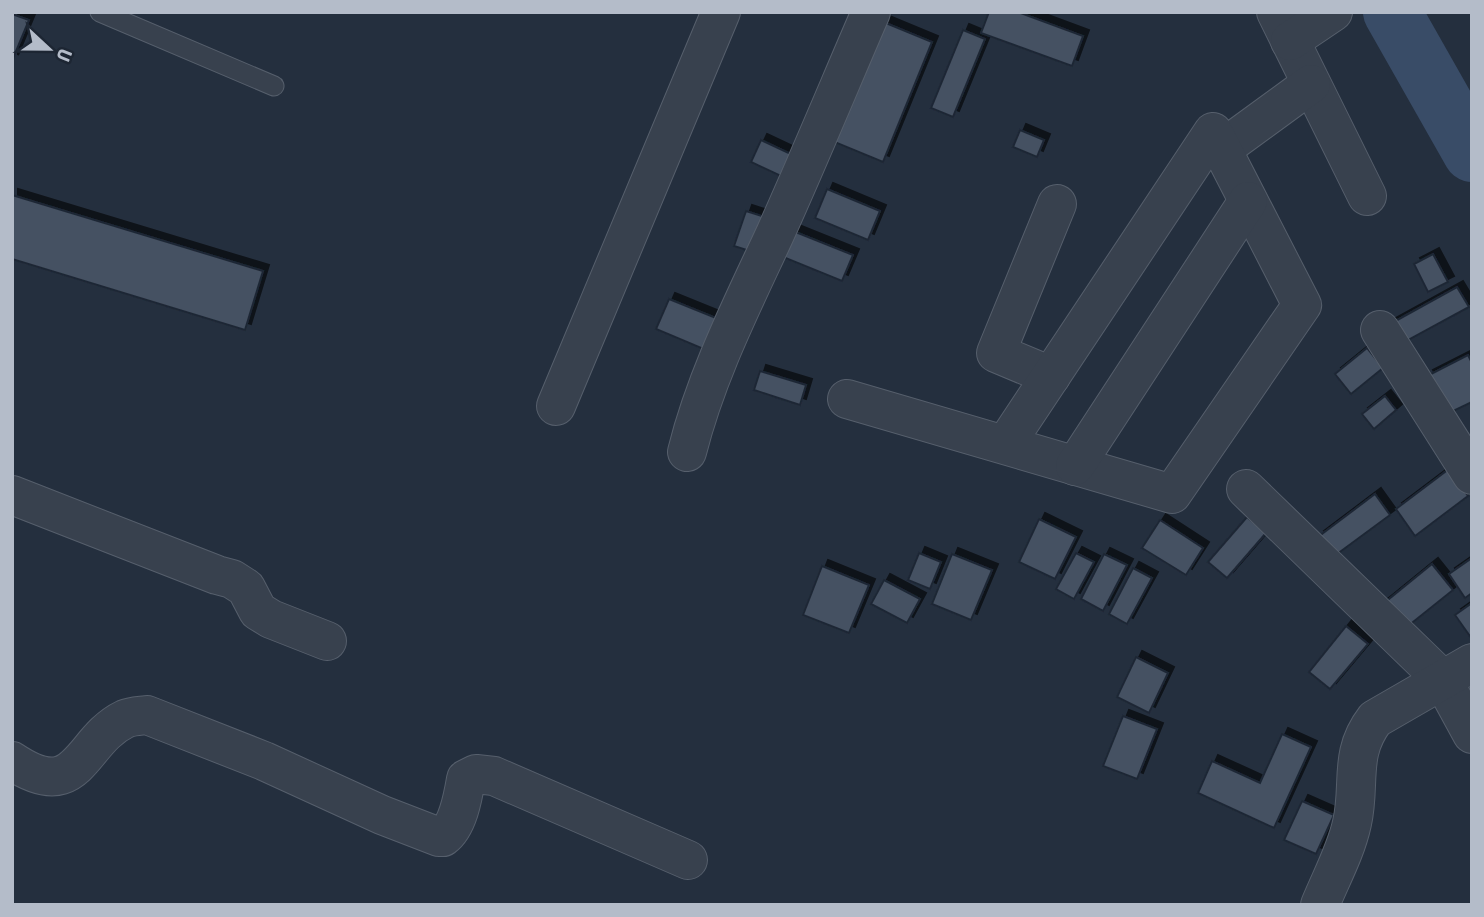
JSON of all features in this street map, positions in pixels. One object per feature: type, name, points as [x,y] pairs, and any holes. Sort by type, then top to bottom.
[{"type":"street","points":[[556,406],[721,12]]},
{"type":"street","points":[[687,452],[703,397],[722,350],[871,12]]},
{"type":"street","points":[[1333,12],[1283,27],[1367,196]]},
{"type":"street","points":[[1222,149],[1311,83]]},
{"type":"street","points":[[847,399],[1172,494],[1302,305],[1213,132],[1005,445]]},
{"type":"street","points":[[1075,466],[1248,201]]},
{"type":"street","points":[[1051,376],[996,353],[1057,204]]},
{"type":"street","points":[[1380,330],[1472,475]]},
{"type":"street","points":[[1246,489],[1457,671],[1472,734]]},
{"type":"street","points":[[12,495],[232,579],[246,588],[258,611],[271,619],[327,641]]},
{"type":"street","points":[[1320,905],[1351,827],[1356,763],[1366,730],[1375,719],[1457,671]]},
{"type":"street","points":[[12,761],[24,769],[40,774],[52,776],[70,773],[116,725],[128,718],[147,715],[264,761],[382,816],[439,837],[449,832],[458,811],[466,779],[476,774],[494,776],[688,860]]},
{"type":"lane","points":[[100,12],[274,86]]},
{"type":"building","points":[[989,12],[1018,12],[1083,36],[1072,66],[981,33]]},
{"type":"building","points":[[12,14],[29,20],[12,61]]},
{"type":"building","points":[[881,21],[932,42],[883,162],[832,141]]},
{"type":"building","points":[[963,30],[985,39],[953,117],[931,108]]},
{"type":"building","points":[[1020,130],[1044,140],[1037,157],[1013,147]]},
{"type":"building","points":[[761,140],[793,155],[783,177],[751,162]]},
{"type":"building","points":[[827,189],[880,211],[868,240],[815,218]]},
{"type":"building","points":[[12,195],[263,271],[245,330],[12,259]]},
{"type":"building","points":[[746,211],[768,218],[756,253],[734,246]]},
{"type":"building","points":[[793,231],[853,255],[842,281],[783,257]]},
{"type":"building","points":[[1433,254],[1448,282],[1428,292],[1414,264]]},
{"type":"building","points":[[1457,287],[1469,307],[1401,344],[1390,324]]},
{"type":"building","points":[[669,299],[726,322],[713,353],[656,329]]},
{"type":"building","points":[[1367,348],[1383,368],[1351,394],[1335,374]]},
{"type":"building","points":[[1468,355],[1472,363],[1472,402],[1447,414],[1427,376]]},
{"type":"building","points":[[760,371],[806,385],[800,405],[754,390]]},
{"type":"building","points":[[1385,396],[1396,410],[1374,429],[1362,414]]},
{"type":"building","points":[[1449,469],[1468,496],[1415,536],[1396,509]]},
{"type":"building","points":[[1375,494],[1390,515],[1333,557],[1318,537]]},
{"type":"building","points":[[1247,517],[1266,533],[1227,578],[1208,562]]},
{"type":"building","points":[[1039,519],[1076,537],[1055,579],[1019,562]]},
{"type":"building","points":[[1160,520],[1203,548],[1186,575],[1142,548]]},
{"type":"building","points":[[919,553],[941,562],[930,589],[908,580]]},
{"type":"building","points":[[1076,553],[1094,562],[1074,599],[1056,589]]},
{"type":"building","points":[[952,554],[992,570],[971,620],[932,604]]},
{"type":"building","points":[[1104,554],[1127,565],[1103,611],[1081,599]]},
{"type":"building","points":[[1472,558],[1472,593],[1465,598],[1449,574]]},
{"type":"building","points":[[1432,564],[1453,590],[1398,634],[1378,608]]},
{"type":"building","points":[[822,566],[869,585],[849,633],[803,615]]},
{"type":"building","points":[[1133,568],[1152,578],[1127,624],[1109,614]]},
{"type":"building","points":[[884,580],[920,599],[907,623],[871,604]]},
{"type":"building","points":[[1472,603],[1472,639],[1455,615]]},
{"type":"building","points":[[1346,626],[1368,644],[1330,689],[1309,672]]},
{"type":"building","points":[[1136,657],[1168,673],[1149,713],[1117,697]]},
{"type":"building","points":[[1123,716],[1157,729],[1137,779],[1103,766]]},
{"type":"building","points":[[1282,734],[1311,747],[1274,828],[1198,793],[1212,761],[1260,783]]},
{"type":"building","points":[[1302,801],[1334,815],[1316,854],[1284,840]]},
{"type":"waterway","points":[[1392,12],[1472,153]]}]
